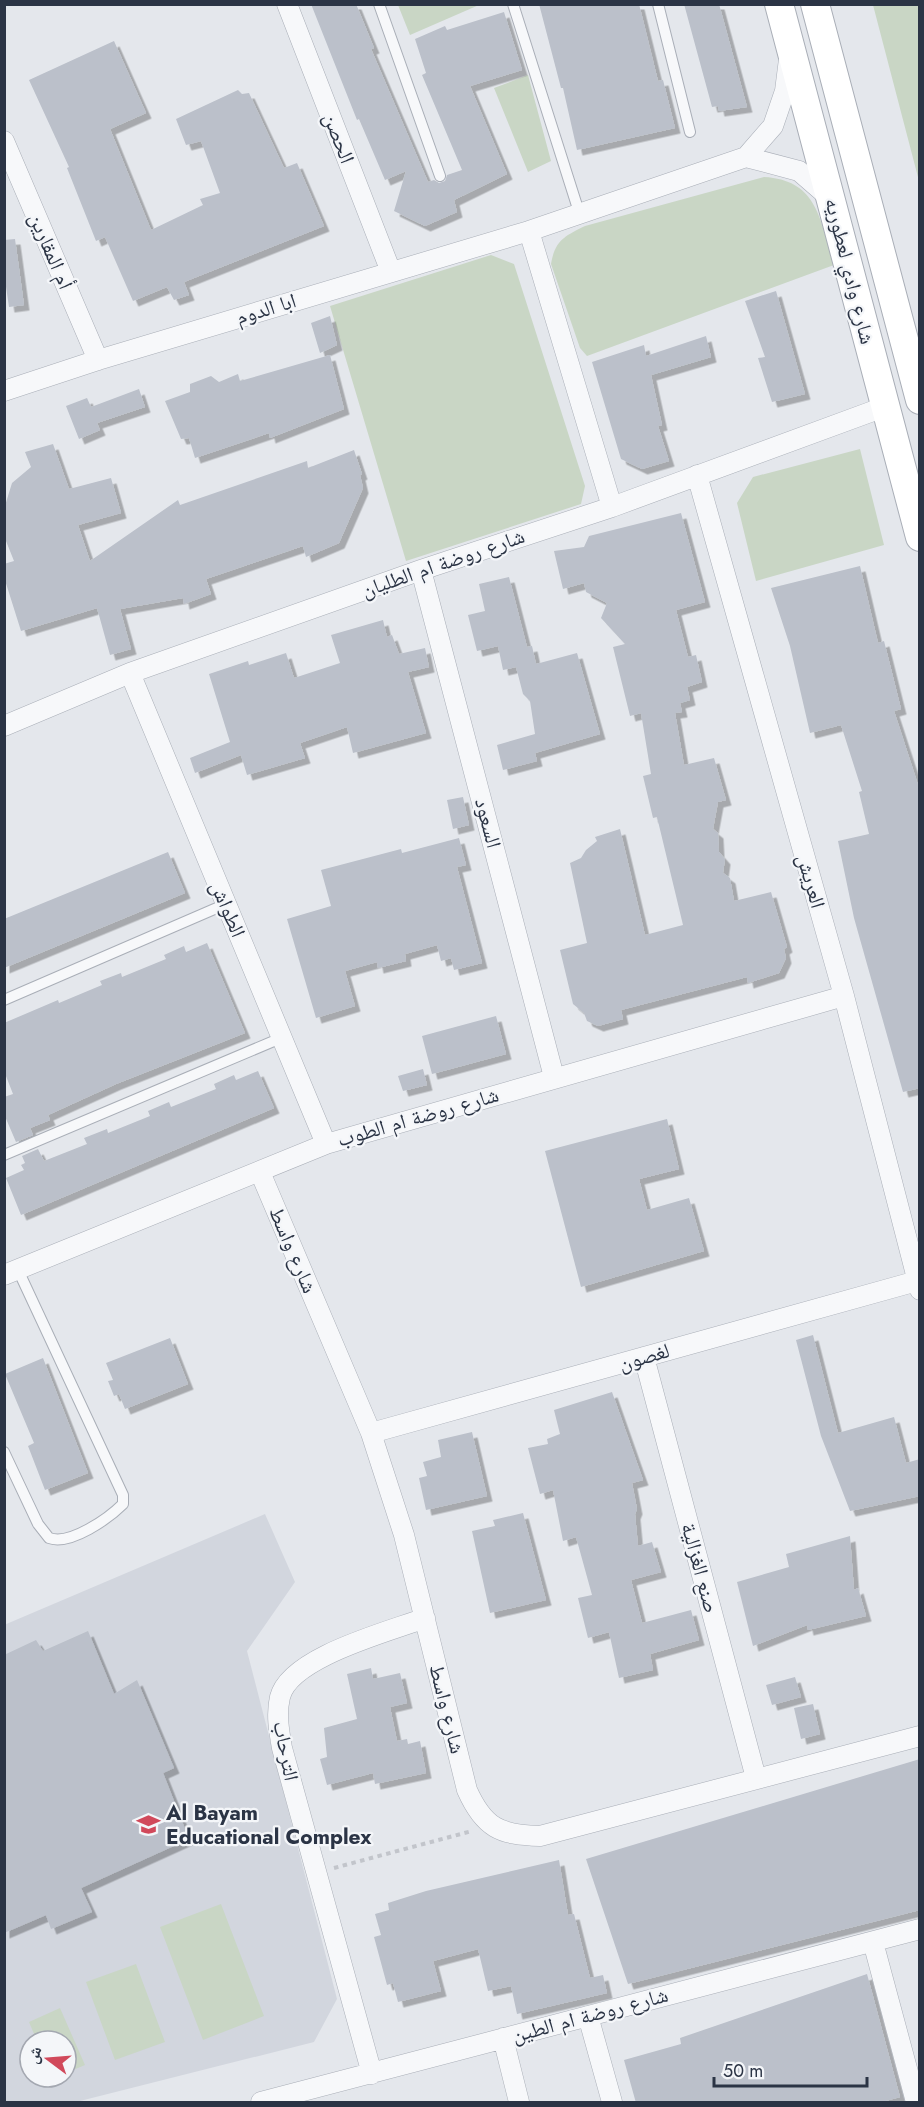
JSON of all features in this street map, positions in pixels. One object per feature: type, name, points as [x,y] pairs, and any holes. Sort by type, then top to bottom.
[{"type":"street","name":"الحصن","points":[[287,4],[391,272]]},
{"type":"street","name":"شارع وادي لعطوريه","points":[[779,4],[920,537]]},
{"type":"street","name":"شارع وادي لعطوريه","points":[[815,4],[920,400]]},
{"type":"street","points":[[790,49],[785,91],[773,126],[746,157],[799,171],[832,199]]},
{"type":"street","name":"أم المقارين","points":[[4,141],[98,360]]},
{"type":"street","name":"ابا الدوم","points":[[4,391],[98,360],[529,231],[579,212],[746,157]]},
{"type":"street","points":[[529,231],[612,507]]},
{"type":"street","name":"شارع روضة ام الطليان","points":[[4,726],[130,674],[421,570],[612,507],[884,407]]},
{"type":"street","name":"العريش","points":[[697,475],[844,996],[918,1285]]},
{"type":"street","name":"السعود","points":[[421,570],[554,1077]]},
{"type":"street","name":"الطواش","points":[[130,674],[326,1144]]},
{"type":"street","name":"شارع روضة ام الطوب","points":[[11,1272],[326,1144],[844,996]]},
{"type":"street","name":"شارع واسط","points":[[260,1172],[371,1433],[404,1535],[467,1790],[474,1807],[490,1826]]},
{"type":"street","name":"لغصون","points":[[371,1433],[918,1285]]},
{"type":"street","name":"صنع الغزالية","points":[[645,1357],[756,1778]]},
{"type":"street","name":"الترحاب","points":[[372,2074],[282,1748],[277,1723],[280,1696],[292,1676],[311,1661],[425,1618]]},
{"type":"street","points":[[490,1826],[513,1835],[540,1836],[920,1736]]},
{"type":"street","name":"شارع روضة ام الطين","points":[[261,2103],[920,1929]]},
{"type":"street","points":[[873,1942],[916,2103]]},
{"type":"street","points":[[588,2016],[612,2103]]},
{"type":"street","points":[[503,2038],[519,2103]]},
{"type":"lane","points":[[380,4],[440,176]]},
{"type":"lane","points":[[513,4],[579,212]]},
{"type":"lane","points":[[658,4],[690,132]]},
{"type":"lane","points":[[4,1000],[226,904]]},
{"type":"lane","points":[[4,1155],[281,1038]]},
{"type":"lane","points":[[4,1452],[38,1524],[49,1538],[63,1539],[94,1526],[108,1519],[123,1504],[123,1496],[105,1453],[11,1272]]},
{"type":"path","points":[[316,1873],[490,1826]]},
{"type":"shaded area","name":"Al Bayam Educational Complex","points":[[265,1514],[295,1582],[247,1651],[337,1999],[314,2042],[76,2102],[5,2102],[4,1625]]},
{"type":"green space","points":[[398,5],[479,5],[410,35]]},
{"type":"green space","points":[[873,5],[919,5],[919,181]]},
{"type":"green space","points":[[528,75],[551,161],[528,172],[494,88]]},
{"type":"green space","points":[[764,177],[782,180],[796,186],[807,195],[820,219],[834,265],[587,356],[580,348],[551,264],[558,244],[585,226]]},
{"type":"green space","points":[[491,255],[514,264],[585,486],[581,504],[406,561],[330,306]]},
{"type":"green space","points":[[860,449],[884,545],[756,581],[737,503],[753,477]]},
{"type":"green space","points":[[221,1904],[264,2016],[203,2040],[160,1927]]},
{"type":"green space","points":[[136,1964],[165,2042],[115,2060],[86,1982]]},
{"type":"green space","points":[[60,2008],[69,2029],[32,2029],[29,2022]]},
{"type":"green space","points":[[78,2049],[85,2065],[78,2068]]},
{"type":"building","points":[[311,4],[356,4],[374,48],[371,49],[428,182],[434,180],[439,183],[445,181],[447,175],[462,170],[422,75],[426,73],[415,39],[445,26],[447,30],[504,12],[522,70],[470,86],[507,174],[454,200],[457,212],[425,226],[394,211],[406,171],[385,180],[359,119],[357,120]]},
{"type":"building","points":[[539,4],[639,4],[658,81],[663,80],[675,128],[577,150],[563,88],[561,88]]},
{"type":"building","points":[[684,4],[719,4],[747,107],[719,111],[718,106],[712,107]]},
{"type":"building","points":[[114,41],[146,113],[110,129],[151,230],[203,205],[200,199],[220,193],[201,141],[186,145],[176,119],[238,90],[242,94],[249,93],[284,168],[297,163],[324,226],[184,282],[189,295],[174,300],[167,287],[133,301],[105,237],[96,241],[67,168],[69,167],[29,80]]},
{"type":"building","points":[[15,239],[24,305],[9,307],[4,273],[4,240]]},
{"type":"building","points":[[776,291],[805,394],[772,402],[758,358],[765,357],[745,301]]},
{"type":"building","points":[[330,316],[337,345],[320,353],[311,323]]},
{"type":"building","points":[[706,336],[711,357],[651,375],[662,425],[658,426],[669,461],[642,469],[621,459],[592,362],[644,345],[646,356]]},
{"type":"building","points":[[330,355],[344,409],[270,438],[269,433],[195,458],[189,438],[181,439],[165,401],[190,392],[190,384],[211,376],[219,382],[238,374],[240,381]]},
{"type":"building","points":[[139,389],[145,407],[97,423],[100,430],[79,439],[66,406],[87,398],[91,407]]},
{"type":"building","points":[[53,444],[69,489],[111,478],[121,513],[78,525],[90,561],[178,500],[180,505],[307,461],[308,468],[354,450],[362,474],[360,475],[363,488],[339,543],[306,557],[303,546],[206,579],[211,594],[184,604],[183,598],[120,609],[131,649],[110,655],[97,608],[21,631],[4,577],[4,564],[14,561],[4,536],[4,509],[12,483],[31,467],[25,452]]},
{"type":"building","points":[[681,513],[705,602],[676,610],[688,657],[696,655],[702,682],[687,687],[690,700],[680,703],[682,712],[675,713],[684,765],[714,758],[726,800],[718,802],[713,829],[718,833],[719,852],[725,859],[723,873],[730,878],[734,901],[771,892],[787,947],[784,949],[786,958],[779,973],[748,983],[747,977],[621,1010],[623,1019],[598,1026],[587,1021],[584,1013],[573,1004],[560,950],[587,943],[570,863],[581,858],[586,850],[597,841],[595,837],[620,829],[645,935],[683,925],[657,817],[653,818],[643,776],[651,774],[641,713],[630,716],[613,647],[625,644],[601,618],[607,603],[586,592],[584,583],[563,589],[554,551],[584,547],[589,536]]},
{"type":"building","points":[[860,566],[878,643],[884,641],[901,709],[894,711],[920,791],[920,1088],[903,1092],[854,918],[838,841],[869,834],[859,792],[862,791],[841,725],[810,733],[790,646],[771,588]]},
{"type":"building","points":[[509,577],[527,647],[532,646],[536,664],[577,653],[600,734],[535,753],[537,761],[503,770],[497,745],[535,734],[530,701],[523,694],[516,667],[503,670],[498,646],[477,651],[468,615],[485,611],[479,584]]},
{"type":"building","points":[[383,620],[387,637],[392,635],[399,654],[425,648],[429,667],[408,672],[426,733],[353,753],[347,727],[300,743],[305,758],[247,775],[241,755],[195,773],[190,758],[230,742],[209,674],[248,661],[249,665],[286,653],[294,678],[340,663],[331,635]]},
{"type":"building","points":[[463,797],[469,825],[453,829],[447,800]]},
{"type":"building","points":[[459,838],[466,865],[457,867],[482,963],[454,970],[451,958],[441,961],[437,945],[405,954],[406,961],[378,968],[377,962],[345,971],[355,1006],[316,1018],[287,919],[331,906],[321,870],[401,849],[402,853]]},
{"type":"building","points":[[168,852],[185,893],[4,968],[4,919]]},
{"type":"building","points":[[207,943],[245,1033],[116,1084],[48,1115],[50,1120],[30,1128],[33,1135],[16,1142],[4,1114],[4,1097],[13,1094],[4,1071],[4,1023],[58,1000],[59,1003],[102,985],[100,981],[121,973],[122,977],[166,959],[164,955],[184,946],[186,952]]},
{"type":"building","points":[[496,1016],[506,1054],[432,1074],[422,1036]]},
{"type":"building","points":[[423,1069],[427,1085],[403,1091],[398,1076]]},
{"type":"building","points":[[258,1071],[274,1108],[21,1215],[6,1178],[24,1170],[21,1165],[25,1163],[22,1156],[38,1149],[44,1161],[87,1144],[84,1138],[107,1129],[108,1133],[150,1116],[148,1111],[169,1102],[171,1107],[216,1089],[214,1084],[234,1075],[236,1080]]},
{"type":"building","points":[[667,1119],[679,1169],[639,1179],[647,1210],[689,1198],[704,1251],[581,1287],[545,1151]]},
{"type":"building","points":[[813,1335],[838,1433],[894,1417],[906,1463],[920,1459],[920,1496],[850,1511],[821,1436],[796,1340]]},
{"type":"building","points":[[170,1338],[188,1384],[125,1409],[119,1394],[114,1396],[108,1381],[113,1380],[106,1363]]},
{"type":"building","points":[[43,1358],[88,1473],[45,1490],[28,1446],[34,1443],[5,1374]]},
{"type":"building","points":[[612,1392],[643,1480],[632,1483],[637,1509],[635,1514],[638,1546],[652,1542],[661,1572],[631,1580],[642,1623],[691,1610],[699,1640],[650,1654],[653,1670],[619,1678],[609,1632],[588,1638],[578,1598],[592,1595],[576,1537],[563,1541],[553,1490],[540,1494],[528,1448],[548,1444],[547,1439],[560,1434],[554,1410]]},
{"type":"building","points":[[472,1432],[487,1496],[426,1510],[419,1478],[427,1476],[423,1462],[441,1457],[438,1440]]},
{"type":"building","points":[[523,1513],[546,1600],[490,1613],[472,1531],[495,1526],[493,1520]]},
{"type":"building","points":[[850,1536],[854,1590],[858,1588],[866,1616],[808,1630],[807,1625],[753,1646],[737,1582],[789,1567],[786,1554]]},
{"type":"building","points":[[88,1631],[114,1694],[137,1680],[174,1768],[163,1773],[189,1839],[81,1888],[92,1912],[51,1929],[46,1915],[4,1933],[4,1655],[36,1640],[43,1651]]},
{"type":"building","points":[[371,1668],[373,1679],[400,1673],[407,1703],[390,1707],[397,1741],[407,1739],[408,1744],[420,1741],[426,1773],[375,1784],[373,1773],[327,1785],[320,1759],[327,1757],[324,1728],[357,1719],[347,1674]]},
{"type":"building","points":[[795,1677],[801,1697],[772,1705],[766,1685]]},
{"type":"building","points":[[813,1704],[820,1734],[801,1739],[794,1708]]},
{"type":"building","points":[[920,1759],[920,1910],[628,1984],[586,1859]]},
{"type":"building","points":[[559,1860],[568,1915],[574,1914],[590,1978],[603,1975],[607,1993],[517,2014],[511,1986],[488,1991],[478,1949],[433,1961],[441,1991],[398,2002],[393,1983],[387,1985],[374,1937],[381,1935],[375,1914],[389,1910],[388,1903],[426,1891]]},
{"type":"building","points":[[867,1974],[900,2097],[878,2103],[636,2103],[624,2060],[681,2044],[680,2038]]},
{"type":"place","name":"Al Bayam Educational Complex","points":[[148,1825]]}]
